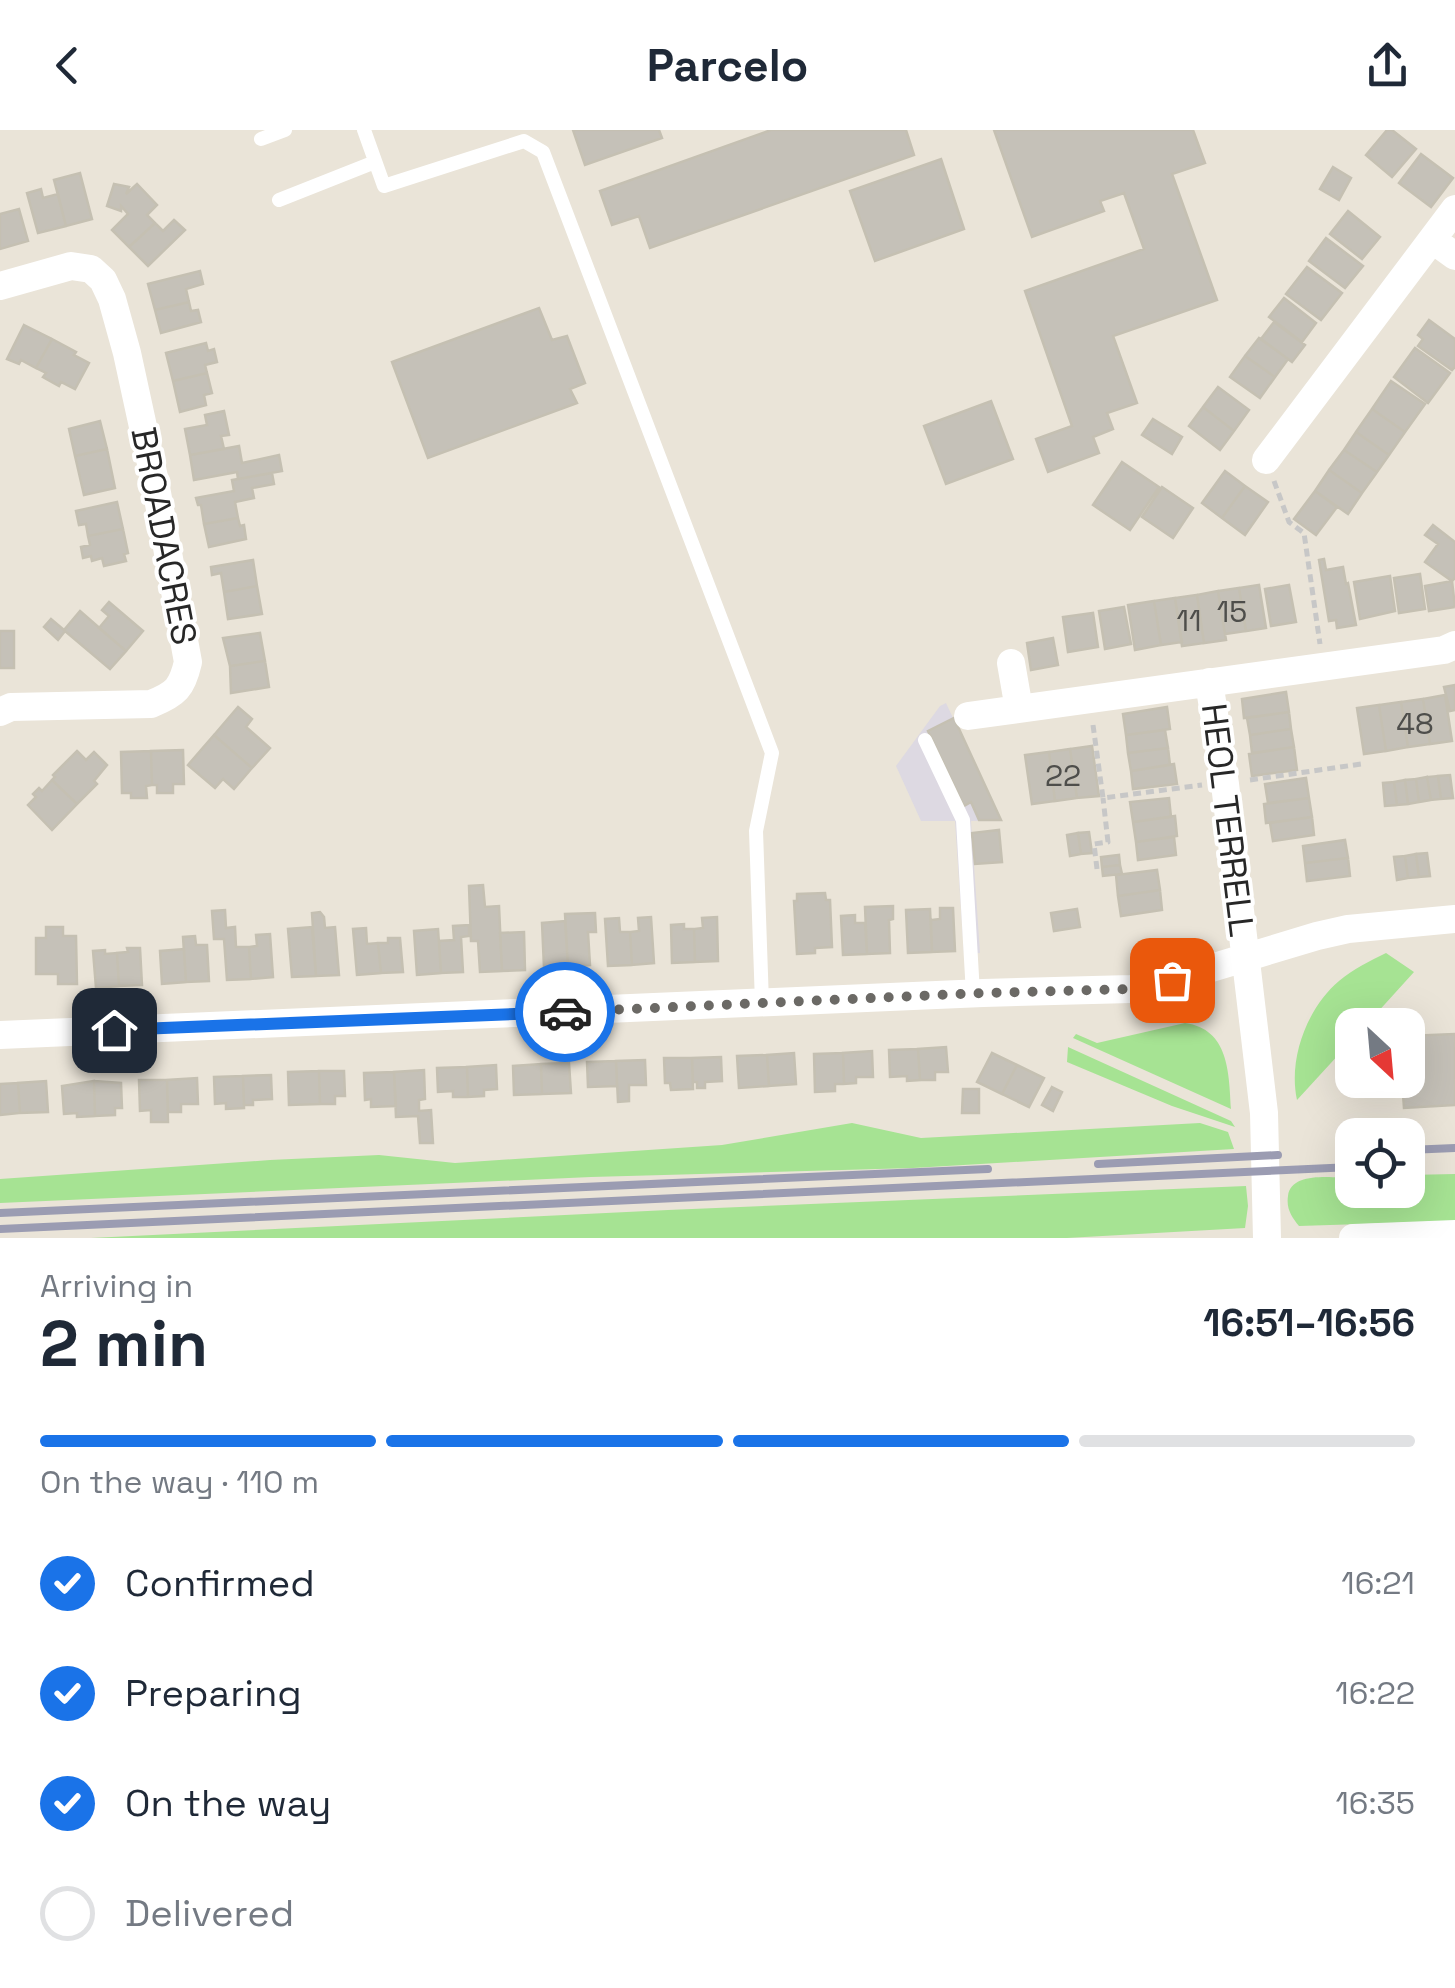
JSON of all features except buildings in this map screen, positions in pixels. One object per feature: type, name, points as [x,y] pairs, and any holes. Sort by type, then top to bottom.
[{"type":"street","points":[[1266,460],[1444,248],[1455,210]]},
{"type":"street","name":"BROADACRES","points":[[0,286],[71,266],[91,269],[103,280],[127,353],[156,482],[188,662],[184,681],[171,696],[151,704],[11,707],[0,712]]},
{"type":"street","name":"HEOL TERRELL","points":[[968,716],[1444,650],[1455,645]]},
{"type":"street","points":[[1012,663],[1019,709]]},
{"type":"street","name":"HEOL TERRELL","points":[[1209,682],[1225,782],[1264,1113],[1268,1238]]},
{"type":"street","points":[[0,1034],[1131,989],[1348,929],[1455,919]]},
{"type":"street","points":[[1353,1238],[1455,1234]]},
{"type":"lane","points":[[261,138],[285,130]]},
{"type":"lane","points":[[364,130],[384,186],[524,141],[543,152],[772,753],[756,831],[762,1003]]},
{"type":"lane","points":[[279,200],[375,162]]},
{"type":"lane","points":[[925,740],[963,820],[973,994]]},
{"type":"path","points":[[1266,460],[1289,522],[1304,533],[1324,666]]},
{"type":"path","points":[[1090,699],[1108,842],[1094,844],[1097,869]]},
{"type":"path","points":[[1103,798],[1360,764]]},
{"type":"shaded area","points":[[946,703],[1001,820],[971,821],[980,953],[964,954],[955,821],[921,821],[896,766]]},
{"type":"green space","points":[[1386,953],[1414,972],[1381,1008],[1335,1008],[1335,1059],[1297,1100],[1295,1068],[1309,1020],[1328,992]]},
{"type":"green space","points":[[1185,1023],[1200,1027],[1218,1043],[1227,1068],[1231,1109],[1073,1038],[1076,1034],[1097,1043]]},
{"type":"green space","points":[[1068,1047],[1231,1121],[1235,1127],[1172,1106],[1067,1062]]},
{"type":"green space","points":[[852,1123],[921,1138],[1200,1123],[1228,1132],[1234,1149],[913,1168],[591,1177],[0,1203],[0,1179],[379,1155],[455,1163],[722,1145]]},
{"type":"green space","points":[[1455,1174],[1455,1221],[1299,1226],[1288,1205],[1291,1188],[1297,1183],[1324,1177],[1335,1177],[1335,1208],[1425,1208],[1425,1175]]},
{"type":"green space","points":[[1246,1186],[1245,1228],[1067,1238],[91,1238],[668,1210]]},
{"type":"railway","points":[[1425,1149],[1455,1148]]},
{"type":"railway","points":[[1098,1164],[1278,1155]]},
{"type":"railway","points":[[0,1229],[1335,1168]]},
{"type":"railway","points":[[0,1213],[988,1169]]},
{"type":"way so far","points":[[565,1012],[1131,989],[1172,980]]},
{"type":"route","points":[[114,1030],[565,1012]]}]
